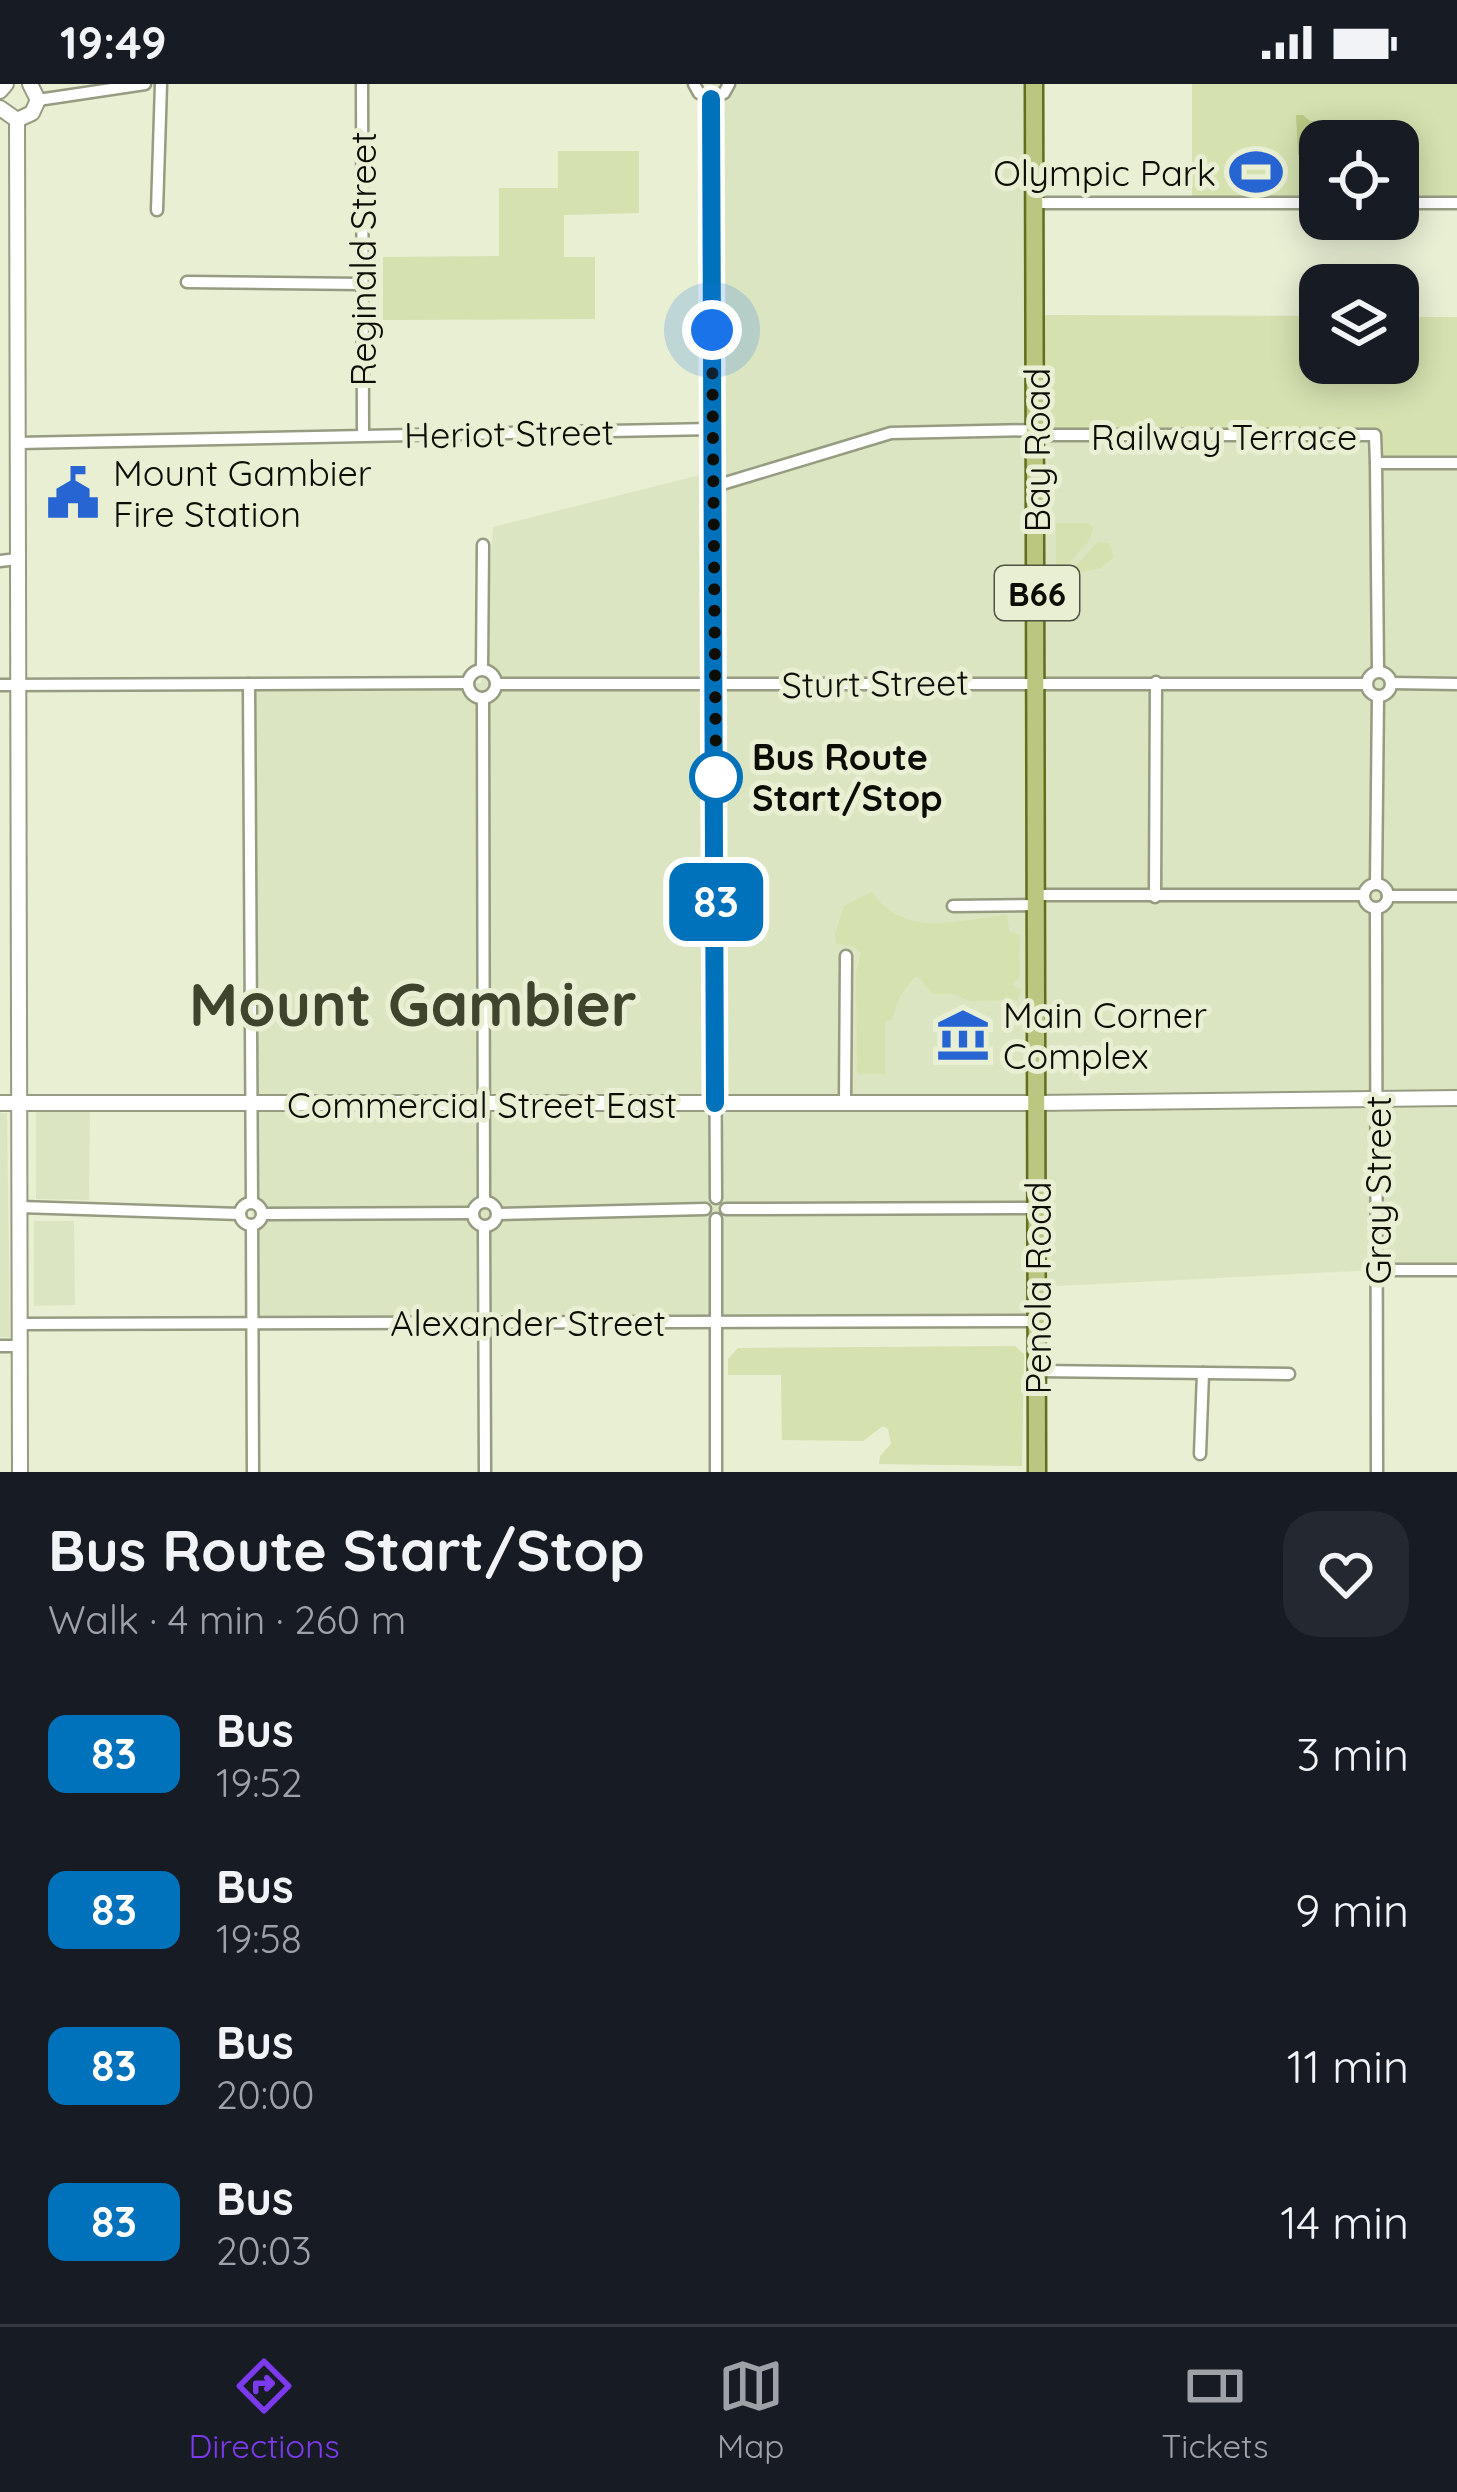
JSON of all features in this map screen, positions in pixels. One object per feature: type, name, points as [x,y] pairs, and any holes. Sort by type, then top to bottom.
[{"type":"main road","name":"Bay Road","points":[[1034,84],[1036,1103]]},
{"type":"main road","name":"Penola Road","points":[[1036,1103],[1037,1472]]},
{"type":"street","points":[[30,84],[38,100]]},
{"type":"street","points":[[38,100],[146,84]]},
{"type":"street","points":[[157,210],[161,84]]},
{"type":"street","name":"Reginald Street","points":[[362,84],[363,435]]},
{"type":"street","points":[[694,84],[711,99]]},
{"type":"street","points":[[711,99],[724,93],[729,84]]},
{"type":"street","points":[[711,99],[716,1198]]},
{"type":"street","points":[[17,119],[32,113],[38,100]]},
{"type":"street","points":[[0,108],[17,119]]},
{"type":"street","points":[[17,119],[20,1472]]},
{"type":"street","points":[[1035,202],[1299,203]]},
{"type":"street","points":[[1419,203],[1457,203]]},
{"type":"street","points":[[187,283],[362,284]]},
{"type":"street","name":"Heriot Street","points":[[18,442],[712,429]]},
{"type":"street","points":[[712,488],[890,433],[1036,432]]},
{"type":"street","name":"Railway Terrace","points":[[1036,432],[1375,435],[1376,463],[1457,463]]},
{"type":"street","points":[[1376,463],[1378,671]]},
{"type":"street","points":[[482,670],[483,544]]},
{"type":"street","points":[[0,561],[17,559]]},
{"type":"street","points":[[482,670],[490,672],[496,684],[494,692],[483,698],[470,692],[467,683],[473,672],[482,670]]},
{"type":"street","points":[[1378,671],[1391,683],[1386,694],[1378,696],[1366,684],[1378,671]]},
{"type":"street","points":[[1155,896],[1156,682]]},
{"type":"street","points":[[0,685],[467,683]]},
{"type":"street","points":[[1391,683],[1457,684]]},
{"type":"street","points":[[249,684],[252,1202]]},
{"type":"street","name":"Sturt Street","points":[[496,684],[1366,684]]},
{"type":"street","points":[[1376,884],[1378,696]]},
{"type":"street","points":[[263,1214],[473,1213],[484,1202],[483,698]]},
{"type":"street","points":[[1376,884],[1388,896],[1376,908],[1368,906],[1363,896],[1366,888],[1376,884]]},
{"type":"street","points":[[953,906],[1155,896],[1363,896]]},
{"type":"street","points":[[1388,896],[1457,896]]},
{"type":"street","name":"Gray Street","points":[[1376,908],[1377,1472]]},
{"type":"street","points":[[845,1103],[846,956]]},
{"type":"street","name":"Commercial Street East","points":[[0,1103],[252,1106],[1457,1098]]},
{"type":"street","points":[[716,1219],[705,1208],[707,1202],[723,1200],[727,1209]]},
{"type":"street","points":[[252,1202],[259,1204],[263,1214],[252,1225],[240,1214],[252,1202]]},
{"type":"street","points":[[473,1213],[478,1223],[492,1223],[494,1207],[484,1202]]},
{"type":"street","points":[[20,1207],[240,1214]]},
{"type":"street","points":[[496,1214],[705,1208]]},
{"type":"street","points":[[716,1472],[716,1219],[727,1209],[1036,1208]]},
{"type":"street","points":[[252,1225],[253,1472]]},
{"type":"street","points":[[484,1226],[485,1472]]},
{"type":"street","points":[[1377,1270],[1457,1270]]},
{"type":"street","name":"Alexander Street","points":[[19,1324],[1036,1321]]},
{"type":"street","points":[[0,1346],[19,1346]]},
{"type":"street","points":[[1037,1371],[1289,1374]]},
{"type":"street","points":[[1200,1454],[1203,1373]]},
{"type":"shaded area","points":[[712,84],[1034,84],[1037,435],[1379,431],[1457,458],[1457,1270],[1037,1287],[1037,1321],[253,1322],[249,684],[481,683],[493,527],[712,472]]},
{"type":"shaded area","name":"Olympic Park","points":[[1192,84],[1457,84],[1457,203],[1419,203],[1419,120],[1299,120],[1299,203],[1192,203]]},
{"type":"shaded area","points":[[1296,115],[1303,115],[1309,120],[1299,120],[1298,155]]},
{"type":"shaded area","points":[[558,151],[639,151],[639,213],[564,215],[564,257],[595,257],[595,319],[383,320],[383,257],[499,256],[499,188],[558,188]]},
{"type":"shaded area","points":[[1041,315],[1299,316],[1299,384],[1419,384],[1419,317],[1457,317],[1457,458],[1380,459],[1378,431],[1040,431]]},
{"type":"shaded area","points":[[1056,523],[1088,523],[1093,528],[1089,541],[1061,571],[1056,568]]},
{"type":"shaded area","points":[[1098,542],[1109,543],[1114,557],[1101,568],[1074,574],[1072,570]]},
{"type":"shaded area","points":[[872,892],[885,907],[916,921],[1007,915],[1009,931],[1020,935],[1019,979],[1012,984],[1021,990],[1018,1000],[969,1001],[954,994],[933,994],[914,978],[900,996],[892,1019],[885,1022],[885,1074],[857,1074],[856,972],[861,952],[836,944],[835,934],[844,906]]},
{"type":"shaded area","points":[[90,1110],[89,1200],[36,1199],[36,1111]]},
{"type":"shaded area","points":[[0,1113],[7,1113],[10,1337],[0,1337]]},
{"type":"shaded area","points":[[34,1221],[74,1221],[75,1305],[34,1306]]},
{"type":"shaded area","points":[[1015,1346],[1024,1354],[1022,1466],[879,1464],[891,1444],[883,1426],[863,1441],[782,1440],[781,1375],[728,1375],[728,1359],[738,1348]]},
{"type":"bus line","name":"83","points":[[711,99],[715,1103]]},
{"type":"place","name":"Olympic Park","points":[[1256,172]]},
{"type":"place","name":"Mount Gambier Fire Station","points":[[73,493]]},
{"type":"place","name":"Bus Route Start/Stop","points":[[716,777]]},
{"type":"place","name":"Main Corner Complex","points":[[963,1035]]},
{"type":"district","name":"Mount Gambier","points":[[413,1003]]},
{"type":"route","points":[[712,330],[716,777]]}]
